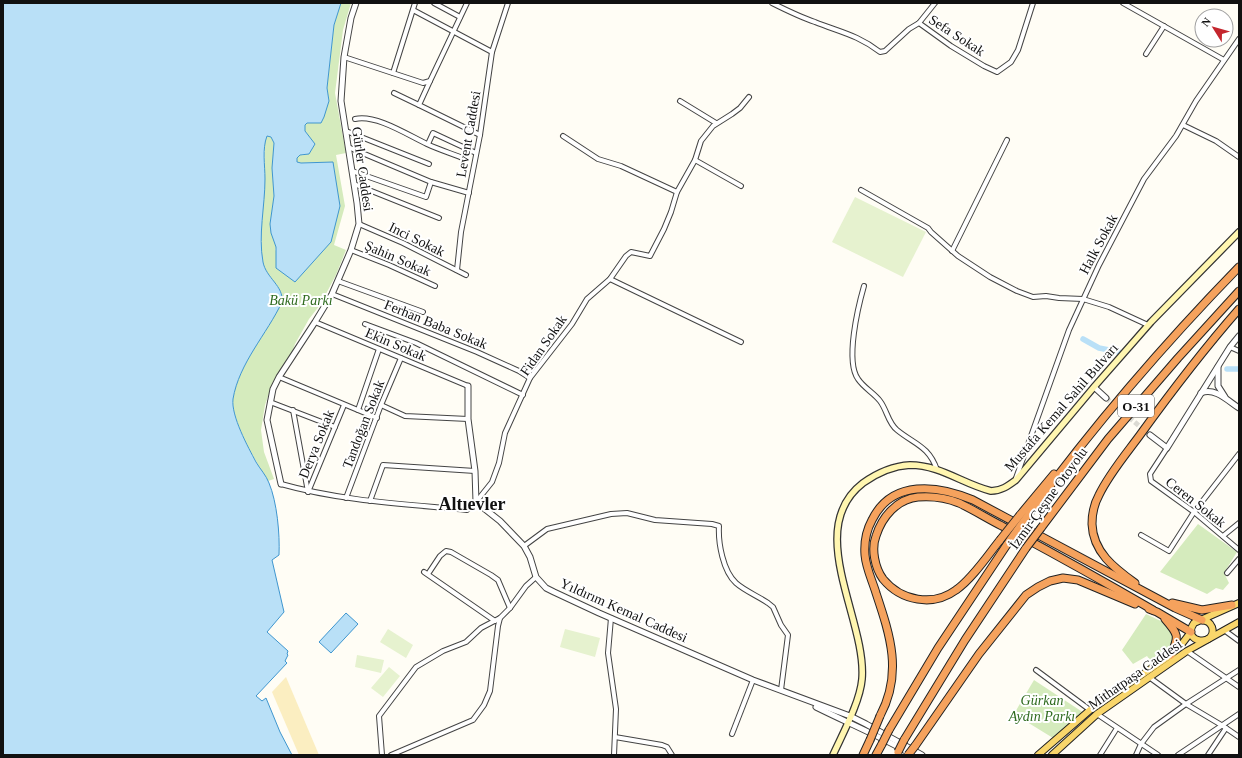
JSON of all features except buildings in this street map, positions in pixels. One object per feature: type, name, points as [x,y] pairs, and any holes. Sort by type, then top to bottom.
[{"type":"highway","name":"İzmir-Çeşme Otoyolu","points":[[876,755],[889,730],[938,648],[1010,540],[1023,517],[1117,401],[1166,344],[1239,267]]},
{"type":"highway","name":"İzmir-Çeşme Otoyolu","points":[[897,754],[965,640],[1026,548],[1108,439],[1178,358],[1239,291]]},
{"type":"highway","points":[[1236,604],[1202,610],[1159,600],[1107,561],[1100,552],[1095,540],[1092,526],[1093,511],[1098,496],[1107,481],[1190,367],[1239,308]]},
{"type":"highway","points":[[862,755],[889,695],[893,672],[892,652],[888,630],[866,564],[865,542],[868,528],[874,514],[881,506],[894,496],[907,490],[921,488],[936,489],[961,495],[973,500],[1185,614],[1202,620]]},
{"type":"highway","points":[[1023,517],[1000,540],[965,582],[947,596],[921,601],[908,597],[897,591],[881,576],[876,566],[874,539],[885,516],[894,507],[916,497],[938,498],[959,503],[977,512],[1074,564],[1191,632]]},
{"type":"highway","points":[[908,755],[983,649],[1026,595],[1050,581],[1063,578],[1078,580],[1098,587],[1117,597],[1155,611],[1168,622],[1177,635],[1171,655]]},
{"type":"main road","name":"Mustafa Kemal Sahil Bulvarı","points":[[833,755],[848,723],[860,687],[862,670],[837,545],[838,525],[844,506],[857,488],[872,477],[890,468],[911,465],[938,470],[991,490],[999,490],[1016,480],[1148,325],[1239,232]]},
{"type":"main road","points":[[1202,620],[1209,622],[1212,628],[1212,634],[1207,640],[1201,641],[1194,638],[1191,632],[1194,623],[1236,604]]},
{"type":"main road","name":"Mithatpaşa Caddesi","points":[[1052,755],[1097,714],[1149,677],[1187,651],[1239,622]]},
{"type":"main road","name":"Mithatpaşa Caddesi","points":[[1038,755],[1090,710],[1171,655],[1181,646],[1191,632]]},
{"type":"street","name":"Gürler Caddesi","points":[[281,484],[267,420],[273,389],[332,294],[351,250],[359,224],[341,101],[344,57],[351,18],[356,3]]},
{"type":"street","points":[[393,73],[415,3]]},
{"type":"street","points":[[434,3],[460,17]]},
{"type":"street","points":[[419,104],[467,3]]},
{"type":"street","name":"Levent Caddesi","points":[[457,270],[461,232],[480,135],[492,52],[508,3]]},
{"type":"street","name":"Sefa Sokak","points":[[772,3],[810,20],[854,36],[865,41],[880,52],[885,51],[909,29],[919,23],[958,50],[997,72],[1010,62],[1018,50],[1033,3]]},
{"type":"street","points":[[919,23],[935,3]]},
{"type":"street","points":[[1123,3],[1224,60]]},
{"type":"street","points":[[413,10],[492,52]]},
{"type":"street","points":[[1146,54],[1164,26]]},
{"type":"street","name":"Halk Sokak","points":[[1016,480],[1069,330],[1099,265],[1144,179],[1183,124],[1196,101],[1211,82],[1239,39]]},
{"type":"street","points":[[344,57],[423,83],[430,82]]},
{"type":"street","points":[[394,92],[480,135]]},
{"type":"street","points":[[563,136],[598,159],[621,166],[677,192],[695,160],[701,141],[706,133],[716,123],[740,108],[749,97]]},
{"type":"street","points":[[680,102],[716,123]]},
{"type":"street","points":[[355,119],[359,118],[379,121],[428,144],[465,159]]},
{"type":"street","points":[[1183,124],[1216,141],[1239,157]]},
{"type":"street","points":[[346,131],[429,164]]},
{"type":"street","points":[[428,144],[433,133],[476,153]]},
{"type":"street","points":[[952,251],[1007,140]]},
{"type":"street","points":[[348,147],[431,182],[469,193]]},
{"type":"street","points":[[695,160],[741,186]]},
{"type":"street","points":[[352,171],[426,197],[431,182]]},
{"type":"street","points":[[354,184],[439,218]]},
{"type":"street","points":[[861,190],[928,228],[952,251],[990,277],[1018,291],[1034,296],[1083,299],[1109,307],[1148,325]]},
{"type":"street","name":"Fidan Sokak","points":[[476,502],[492,482],[499,463],[505,433],[530,378],[568,330],[587,299],[610,279],[626,256],[631,252],[650,256],[671,212],[677,192]]},
{"type":"street","name":"Inci Sokak","points":[[359,224],[403,243],[466,275]]},
{"type":"street","name":"Şahin Sokak","points":[[351,250],[390,265],[436,286]]},
{"type":"street","points":[[610,279],[741,342]]},
{"type":"street","points":[[338,281],[423,312]]},
{"type":"street","points":[[864,286],[858,305],[853,340],[855,371],[858,379],[880,401],[892,426],[924,448],[931,456],[938,470]]},
{"type":"street","name":"Ferhan Baba Sokak","points":[[332,294],[477,352],[519,371],[530,378]]},
{"type":"street","name":"Ekin Sokak","points":[[316,322],[468,386]]},
{"type":"street","points":[[365,324],[416,343],[523,395]]},
{"type":"street","points":[[1150,435],[1167,448],[1230,347],[1239,336]]},
{"type":"street","points":[[1230,347],[1239,351]]},
{"type":"street","points":[[358,410],[379,349]]},
{"type":"street","name":"Tandoğan Sokak","points":[[346,498],[381,405],[401,358]]},
{"type":"street","points":[[1218,366],[1218,386]]},
{"type":"street","points":[[279,378],[377,418]]},
{"type":"street","points":[[1209,380],[1218,386],[1228,401]]},
{"type":"street","points":[[1209,380],[1210,386],[1216,393],[1239,408]]},
{"type":"street","points":[[382,755],[378,716],[416,667],[444,651],[466,642],[481,628],[500,618],[510,608],[526,586],[536,577],[530,557],[524,546],[500,521],[476,502],[475,471],[468,419],[468,386]]},
{"type":"street","points":[[1094,387],[1106,398]]},
{"type":"street","points":[[1201,393],[1207,391],[1216,393]]},
{"type":"street","points":[[270,402],[335,427]]},
{"type":"street","name":"Derya Sokak","points":[[308,492],[344,404]]},
{"type":"street","points":[[381,405],[405,416],[468,419]]},
{"type":"street","points":[[293,410],[308,492]]},
{"type":"street","name":"Ceren Sokak","points":[[1167,448],[1150,474],[1151,481],[1194,512],[1239,550]]},
{"type":"street","points":[[1141,535],[1168,551],[1194,512],[1239,454]]},
{"type":"street","points":[[370,501],[383,465],[475,471]]},
{"type":"street","points":[[281,484],[308,492],[346,498],[467,510],[476,502]]},
{"type":"street","points":[[524,546],[547,529],[611,514],[627,513],[655,520],[712,524],[719,526],[721,553],[735,582],[768,602],[773,607],[781,625],[788,635],[781,690]]},
{"type":"street","points":[[1223,536],[1239,523]]},
{"type":"street","points":[[494,621],[426,573],[446,551],[451,552],[498,580],[510,608]]},
{"type":"street","points":[[1227,574],[1239,559]]},
{"type":"street","name":"Yıldırım Kemal Caddesi","points":[[536,577],[546,588],[610,618],[753,680],[850,716],[922,755]]},
{"type":"street","points":[[391,755],[473,720],[484,705],[490,691],[500,618]]},
{"type":"street","points":[[610,618],[608,653],[616,709],[614,755]]},
{"type":"street","points":[[1224,630],[1239,641]]},
{"type":"street","points":[[1187,651],[1239,687]]},
{"type":"street","points":[[1036,670],[1090,710]]},
{"type":"street","points":[[1136,755],[1141,744],[1154,727],[1186,704],[1239,670]]},
{"type":"street","points":[[1149,677],[1186,704],[1239,737]]},
{"type":"street","points":[[732,734],[753,680]]},
{"type":"street","name":"Yıldırım Kemal Caddesi","points":[[798,697],[848,723],[863,728],[913,755]]},
{"type":"street","points":[[1097,714],[1158,755]]},
{"type":"street","points":[[1178,755],[1225,727],[1239,714]]},
{"type":"street","points":[[1208,755],[1225,727]]},
{"type":"street","points":[[1100,755],[1117,728]]},
{"type":"street","points":[[615,737],[662,744],[667,746],[672,755]]},
{"type":"green space","name":"Bakü Parkı","points":[[341,3],[351,3],[343,30],[335,93],[346,153],[336,155],[345,206],[334,245],[346,250],[336,275],[320,305],[309,319],[295,344],[292,353],[273,382],[265,405],[261,430],[264,452],[274,479],[268,481],[241,432],[234,412],[233,403],[234,392],[238,379],[252,352],[282,302],[280,291],[264,267],[262,254],[261,237],[265,142],[267,136],[271,137],[274,143],[272,168],[274,196],[270,224],[276,247],[275,251],[333,162],[301,163],[297,162],[297,158],[300,155],[306,155],[312,149],[314,144],[305,131],[305,125],[307,123],[320,123],[329,101],[327,88],[334,25]]},
{"type":"green space","points":[[855,197],[926,232],[903,277],[832,242]]},
{"type":"green space","points":[[1198,524],[1237,552],[1224,573],[1229,583],[1223,590],[1216,588],[1207,594],[1160,572]]},
{"type":"green space","points":[[1146,614],[1165,623],[1175,637],[1169,653],[1143,671],[1142,670],[1152,663],[1147,656],[1133,664],[1122,650]]},
{"type":"green space","points":[[388,629],[413,645],[406,658],[380,642]]},
{"type":"green space","points":[[565,629],[600,638],[595,657],[560,647]]},
{"type":"green space","points":[[357,655],[384,660],[381,673],[355,667]]},
{"type":"green space","points":[[389,667],[400,676],[383,697],[371,688]]},
{"type":"green space","name":"Gürkan Aydın Parkı","points":[[1034,680],[1084,713],[1053,738],[1014,714]]},
{"type":"sand","points":[[286,677],[319,755],[299,755],[272,692]]},
{"type":"water","points":[[3,3],[341,3],[334,25],[327,88],[329,101],[321,123],[307,123],[305,125],[305,131],[315,144],[309,154],[300,155],[297,158],[297,162],[301,163],[333,162],[340,206],[331,242],[295,282],[276,268],[276,247],[271,233],[270,224],[274,196],[272,168],[274,143],[271,137],[267,136],[264,152],[265,189],[261,241],[265,268],[280,291],[282,302],[247,361],[236,386],[233,399],[237,422],[256,462],[268,480],[274,499],[279,538],[279,555],[272,560],[284,612],[267,632],[288,651],[285,661],[287,663],[256,696],[262,701],[266,698],[280,732],[292,755],[3,755]]},
{"type":"water","points":[[346,613],[358,624],[331,653],[319,642]]},
{"type":"waterway","points":[[1083,339],[1099,348],[1119,352]]},
{"type":"waterway","points":[[1227,369],[1239,369]]},
{"type":"tunnel","points":[[1106,398],[1150,435]]},
{"type":"district","name":"Altıevler","points":[[472,504]]}]
